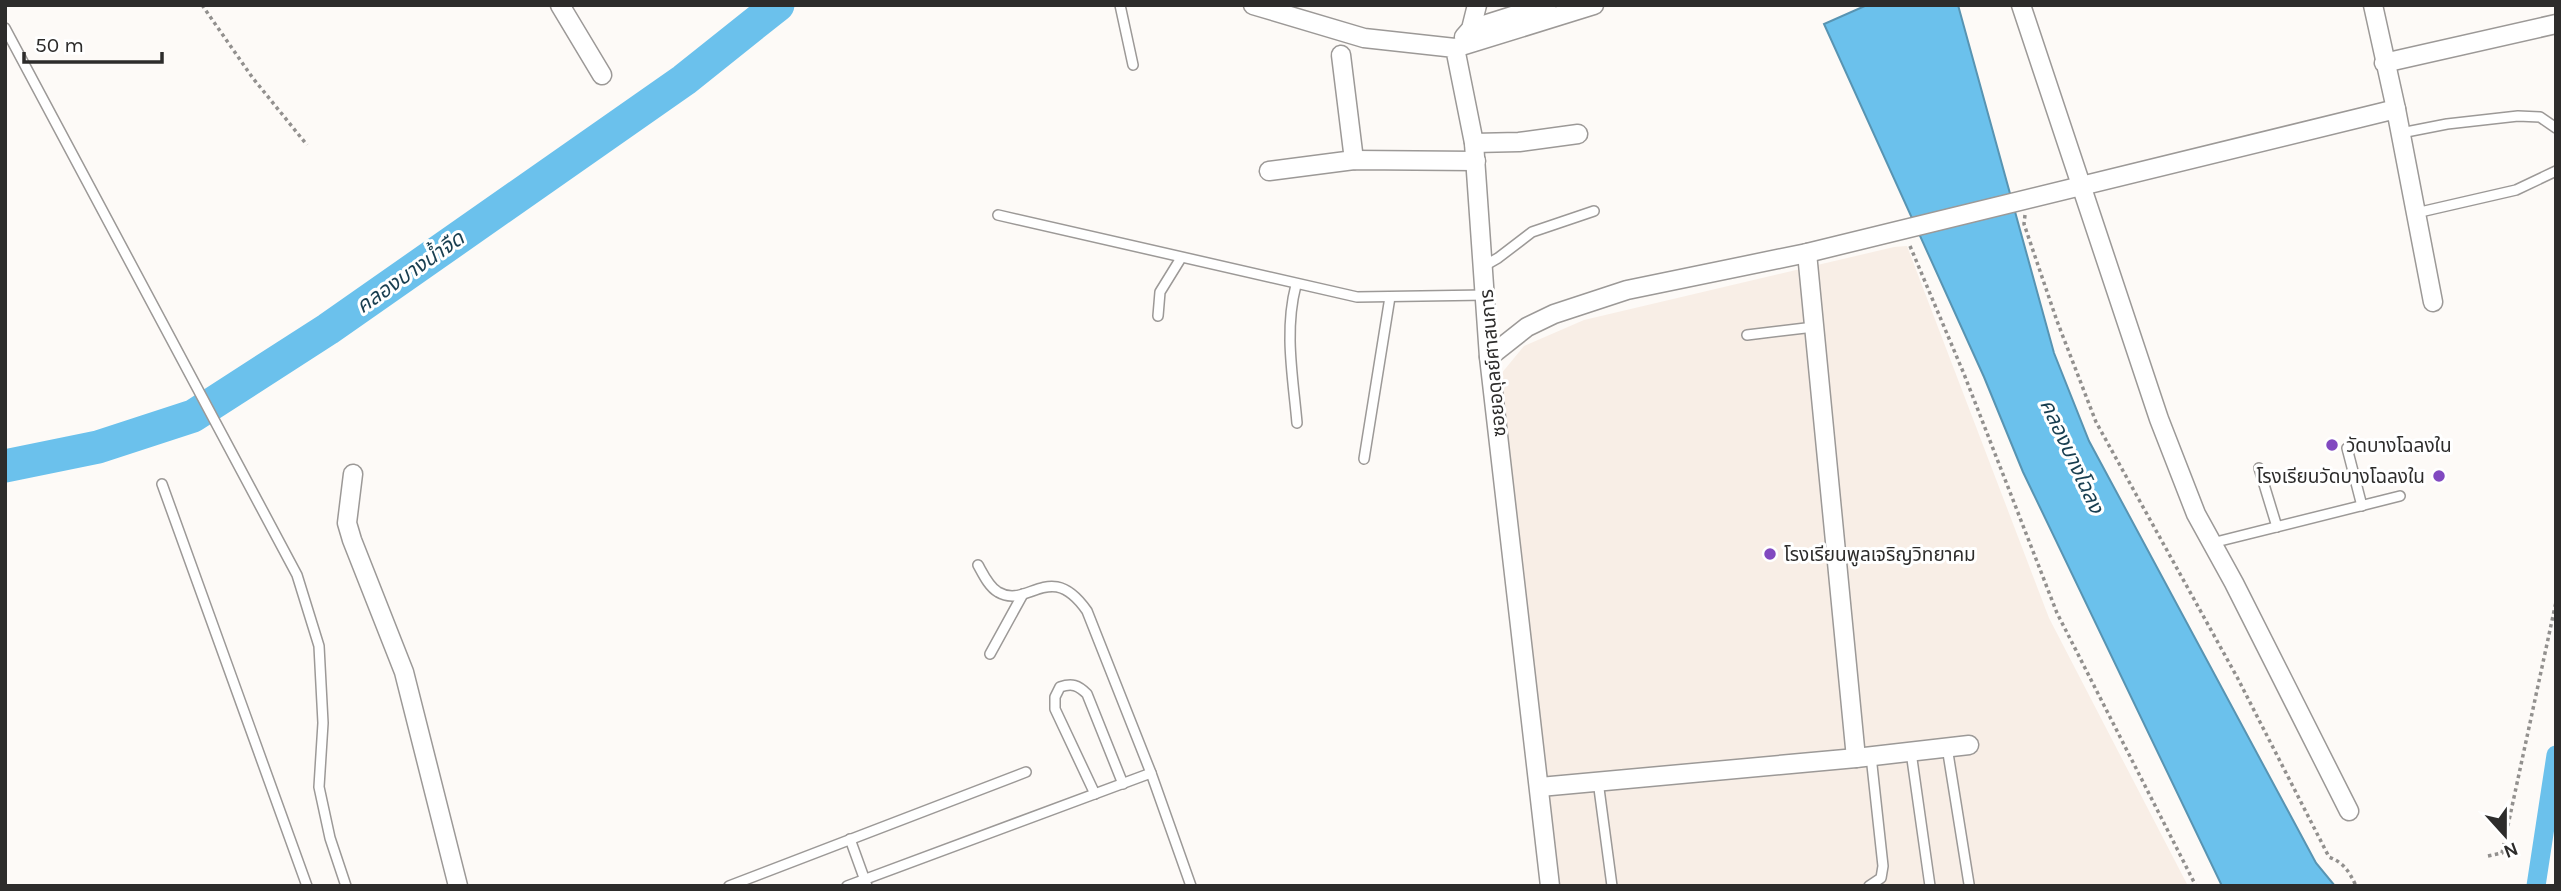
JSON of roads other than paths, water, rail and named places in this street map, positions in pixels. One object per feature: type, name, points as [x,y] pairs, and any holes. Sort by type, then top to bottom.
[{"type":"street","points":[[560,5],[602,75]]},
{"type":"street","points":[[1254,5],[1364,38],[1455,48],[1594,5]]},
{"type":"street","points":[[1471,29],[1477,5]]},
{"type":"street","points":[[1455,48],[1471,29],[1494,14],[1547,5]]},
{"type":"street","points":[[2021,5],[2159,419],[2196,514],[2234,583],[2349,811]]},
{"type":"street","points":[[2373,5],[2433,302]]},
{"type":"street","points":[[2384,63],[2556,24]]},
{"type":"street","name":"ซอยอดุลย์ศาสนการ","points":[[1455,48],[1475,152],[1489,357],[1550,886]]},
{"type":"street","points":[[1341,55],[1354,160]]},
{"type":"street","points":[[1489,357],[1527,327],[1554,314],[1627,290],[1807,253],[2396,109]]},
{"type":"street","points":[[1269,171],[1354,160],[1475,152],[1519,142],[1578,134]]},
{"type":"street","points":[[1807,253],[1863,757]]},
{"type":"street","points":[[353,474],[347,523],[404,672],[458,886]]},
{"type":"street","points":[[1539,787],[1969,745]]},
{"type":"lane","points":[[1120,5],[1133,65]]},
{"type":"lane","points":[[5,28],[297,575],[320,646],[323,723],[319,788],[330,838],[346,886]]},
{"type":"lane","points":[[2401,133],[2447,124],[2518,116],[2540,117],[2556,128]]},
{"type":"lane","points":[[2416,213],[2516,191],[2556,171]]},
{"type":"lane","points":[[1484,266],[1532,232],[1594,211]]},
{"type":"lane","points":[[998,215],[1357,297],[1486,295]]},
{"type":"lane","points":[[1158,316],[1160,292],[1181,258]]},
{"type":"lane","points":[[1296,285],[1290,308],[1289,332],[1297,423]]},
{"type":"lane","points":[[1364,459],[1391,298]]},
{"type":"lane","points":[[1747,335],[1814,327]]},
{"type":"lane","points":[[2347,448],[2362,506]]},
{"type":"lane","points":[[2259,468],[2277,527]]},
{"type":"lane","points":[[162,484],[307,886]]},
{"type":"lane","points":[[2211,543],[2400,496]]},
{"type":"lane","points":[[978,565],[994,589],[1000,593],[1023,594],[1042,587],[1056,586],[1069,590],[1087,611],[1152,774],[1191,886]]},
{"type":"lane","points":[[990,654],[1023,594]]},
{"type":"lane","points":[[1095,794],[1055,709],[1055,697],[1060,687],[1070,684],[1080,687],[1087,694],[1123,784]]},
{"type":"lane","points":[[1947,747],[1969,884]]},
{"type":"lane","points":[[1911,750],[1930,886]]},
{"type":"lane","points":[[1863,757],[1883,866],[1881,878],[1869,886]]},
{"type":"lane","points":[[729,886],[1026,772]]},
{"type":"lane","points":[[847,886],[866,882],[1152,774]]},
{"type":"lane","points":[[1598,781],[1612,886]]},
{"type":"lane","points":[[850,839],[866,882]]},
{"type":"water","name":"คลองบางโฉลง","points":[[1867,5],[1958,5],[2054,353],[2089,441],[2316,863],[2335,886],[2222,886],[2023,472],[1984,377],[1824,24]]},
{"type":"waterway","name":"คลองบางน้ำจืด","points":[[5,466],[98,447],[193,416],[328,329],[684,80],[778,5]]},
{"type":"waterway","points":[[2536,886],[2556,755]]},
{"type":"place","name":"วัดบางโฉลงใน","points":[[2332,445]]},
{"type":"place","name":"โรงเรียนวัดบางโฉลงใน","points":[[2439,476]]},
{"type":"place","name":"โรงเรียนพูลเจริญวิทยาคม","points":[[1770,554]]}]
